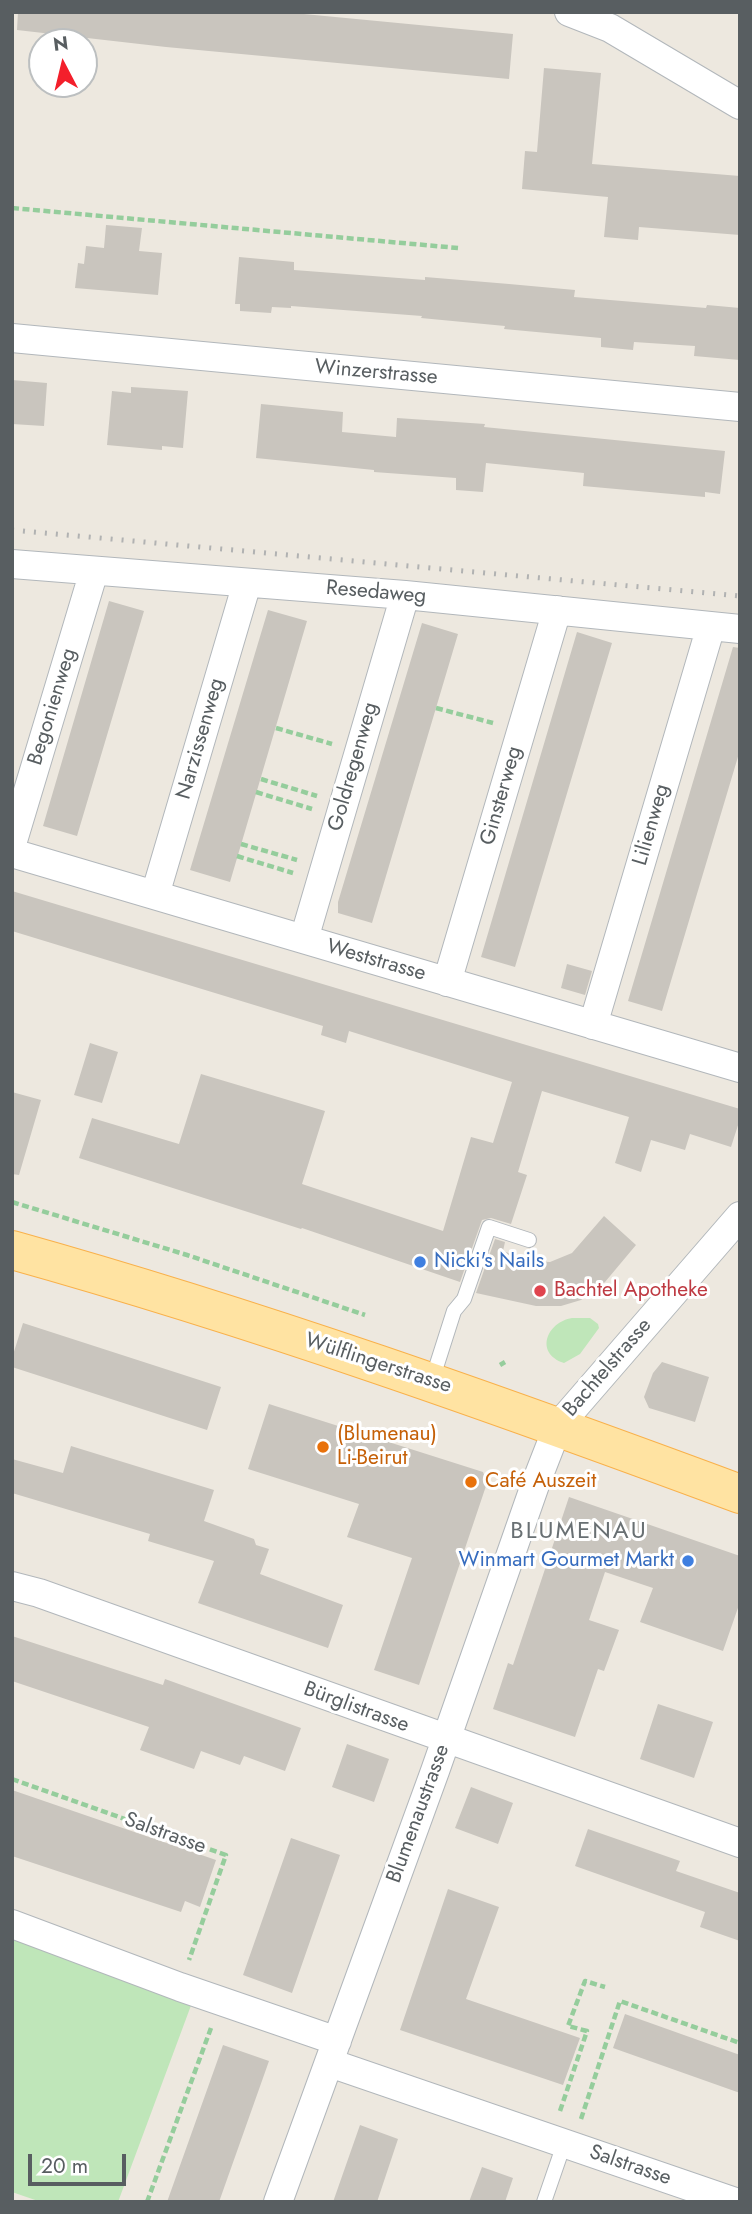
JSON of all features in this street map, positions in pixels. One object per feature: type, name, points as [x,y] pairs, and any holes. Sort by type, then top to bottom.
[{"type":"main road","name":"Wülflingerstrasse","points":[[12,1250],[278,1331],[432,1382],[740,1494]]},
{"type":"street","points":[[569,12],[610,28],[740,105]]},
{"type":"street","name":"Winzerstrasse","points":[[12,338],[740,407]]},
{"type":"street","name":"Resedaweg","points":[[12,564],[405,595],[740,629]]},
{"type":"street","name":"Begonienweg","points":[[12,844],[94,571]]},
{"type":"street","name":"Narzissenweg","points":[[155,895],[247,583]]},
{"type":"street","name":"Goldregenweg","points":[[304,939],[405,595]]},
{"type":"street","name":"Ginsterweg","points":[[447,982],[557,610]]},
{"type":"street","name":"Lilienweg","points":[[593,1025],[711,626]]},
{"type":"street","name":"Weststrasse","points":[[12,853],[740,1068]]},
{"type":"street","name":"Bachtelstrasse","points":[[558,1426],[740,1216]]},
{"type":"street","name":"Blumenaustrasse","points":[[278,2202],[558,1426]]},
{"type":"street","name":"Bürglistrasse","points":[[12,1586],[39,1593],[740,1843]]},
{"type":"street","name":"Salstrasse","points":[[12,1924],[221,2001],[333,2052],[572,2133],[735,2202]]},
{"type":"lane","points":[[432,1382],[454,1311],[464,1300],[489,1227],[529,1240]]},
{"type":"lane","name":"Salstrasse","points":[[544,2202],[572,2133]]},
{"type":"path","points":[[12,208],[458,248]]},
{"type":"path","points":[[436,708],[521,731]]},
{"type":"path","points":[[276,728],[358,752]]},
{"type":"path","points":[[261,779],[341,810]]},
{"type":"path","points":[[256,792],[341,810]]},
{"type":"path","points":[[241,844],[323,875]]},
{"type":"path","points":[[237,856],[323,875]]},
{"type":"path","points":[[12,1202],[177,1252],[365,1315]]},
{"type":"path","name":"Salstrasse","points":[[12,1779],[226,1855],[180,1987]]},
{"type":"path","points":[[559,2116],[587,2031],[568,2026],[584,1981],[605,1987]]},
{"type":"path","points":[[147,2202],[221,2001]]},
{"type":"path","points":[[572,2133],[620,2001],[740,2043]]},
{"type":"green space","points":[[572,1318],[590,1318],[599,1328],[580,1354],[564,1363],[549,1352],[547,1338],[556,1325]]},
{"type":"green space","points":[[12,1924],[196,1992],[118,2202],[41,2202],[12,2192]]},
{"type":"building","points":[[18,12],[283,12],[513,34],[509,79],[98,39],[98,28],[17,30]]},
{"type":"building","points":[[544,68],[601,73],[592,164],[740,176],[740,235],[639,227],[638,240],[604,237],[608,197],[522,189],[525,151],[537,152]]},
{"type":"building","points":[[106,225],[142,228],[139,251],[162,253],[158,295],[75,288],[78,263],[84,264],[86,246],[104,248]]},
{"type":"building","points":[[239,257],[294,262],[294,270],[509,284],[575,290],[574,297],[706,308],[707,305],[740,308],[740,360],[694,356],[695,346],[634,342],[633,350],[601,347],[601,338],[504,329],[505,326],[421,318],[422,316],[291,306],[272,307],[271,313],[240,311],[240,304],[235,304]]},
{"type":"building","points":[[12,380],[47,383],[44,426],[12,424]]},
{"type":"building","points":[[131,387],[188,391],[183,448],[162,446],[162,450],[107,445],[112,391],[131,393]]},
{"type":"building","points":[[261,404],[343,412],[342,432],[396,437],[397,418],[485,424],[484,427],[725,451],[720,494],[705,492],[705,497],[583,486],[584,473],[486,463],[483,492],[456,490],[456,478],[374,472],[256,458]]},
{"type":"building","points":[[109,601],[144,611],[77,836],[43,826]]},
{"type":"building","points":[[268,610],[307,621],[230,882],[190,870]]},
{"type":"building","points":[[422,623],[458,634],[372,923],[338,913],[338,902]]},
{"type":"building","points":[[577,632],[612,643],[515,967],[481,957]]},
{"type":"building","points":[[733,647],[740,648],[740,750],[662,1011],[628,1001]]},
{"type":"building","points":[[12,891],[740,1109],[740,1119],[731,1147],[690,1134],[685,1150],[651,1140],[641,1172],[615,1163],[629,1117],[542,1091],[518,1172],[527,1175],[511,1224],[491,1218],[482,1220],[460,1282],[302,1228],[79,1158],[92,1118],[179,1144],[201,1074],[325,1111],[302,1184],[443,1231],[471,1137],[493,1143],[512,1082],[349,1031],[346,1043],[321,1035],[323,1026],[12,931]]},
{"type":"building","points":[[567,964],[592,971],[585,995],[561,988]]},
{"type":"building","points":[[90,1043],[118,1052],[102,1103],[74,1095]]},
{"type":"building","points":[[12,1092],[41,1100],[19,1175],[12,1174]]},
{"type":"building","points":[[604,1216],[636,1245],[605,1282],[581,1300],[561,1306],[536,1306],[476,1293],[495,1239],[505,1242],[503,1251],[531,1261],[550,1262],[572,1253]]},
{"type":"building","points":[[23,1323],[221,1387],[207,1430],[12,1367],[12,1358]]},
{"type":"building","points":[[662,1362],[709,1377],[695,1422],[649,1408],[644,1397],[653,1373]]},
{"type":"building","points":[[269,1404],[483,1472],[487,1483],[419,1685],[374,1670],[412,1558],[347,1537],[359,1504],[248,1469]]},
{"type":"building","points":[[71,1446],[214,1490],[204,1521],[254,1539],[256,1545],[269,1549],[260,1574],[343,1605],[328,1648],[198,1603],[214,1561],[148,1541],[150,1534],[12,1493],[12,1459],[63,1473]]},
{"type":"building","points":[[569,1497],[740,1556],[740,1602],[723,1651],[640,1622],[653,1588],[605,1572],[589,1620],[619,1630],[604,1671],[598,1669],[575,1737],[493,1709],[508,1663],[513,1665]]},
{"type":"building","points":[[12,1636],[163,1685],[165,1679],[301,1728],[285,1771],[244,1756],[240,1765],[201,1751],[194,1769],[140,1750],[149,1727],[12,1681]]},
{"type":"building","points":[[658,1704],[713,1722],[694,1778],[640,1759]]},
{"type":"building","points":[[347,1744],[389,1759],[374,1802],[332,1787]]},
{"type":"building","points":[[471,1787],[513,1803],[498,1844],[455,1828]]},
{"type":"building","points":[[12,1790],[216,1860],[200,1907],[185,1901],[181,1912],[12,1856]]},
{"type":"building","points":[[588,1829],[680,1861],[676,1871],[740,1893],[740,1941],[700,1927],[705,1912],[575,1866]]},
{"type":"building","points":[[291,1838],[340,1855],[292,1993],[243,1975]]},
{"type":"building","points":[[448,1889],[499,1907],[466,1999],[580,2038],[563,2085],[400,2030]]},
{"type":"building","points":[[625,2014],[740,2055],[740,2093],[613,2048]]},
{"type":"building","points":[[223,2045],[269,2061],[219,2202],[167,2202]]},
{"type":"building","points":[[360,2125],[398,2139],[377,2202],[333,2202]]},
{"type":"building","points":[[482,2167],[513,2178],[505,2202],[469,2202]]},
{"type":"railway","points":[[12,530],[740,596]]},
{"type":"place","name":"Nicki's Nails","points":[[420,1262]]},
{"type":"place","name":"Bachtel Apotheke","points":[[540,1291]]},
{"type":"place","name":"(Blumenau) Li-Beirut","points":[[323,1447]]},
{"type":"place","name":"Café Auszeit","points":[[471,1482]]},
{"type":"place","name":"Winmart Gourmet Markt","points":[[688,1561]]},
{"type":"district","name":"BLUMENAU","points":[[579,1532]]}]
